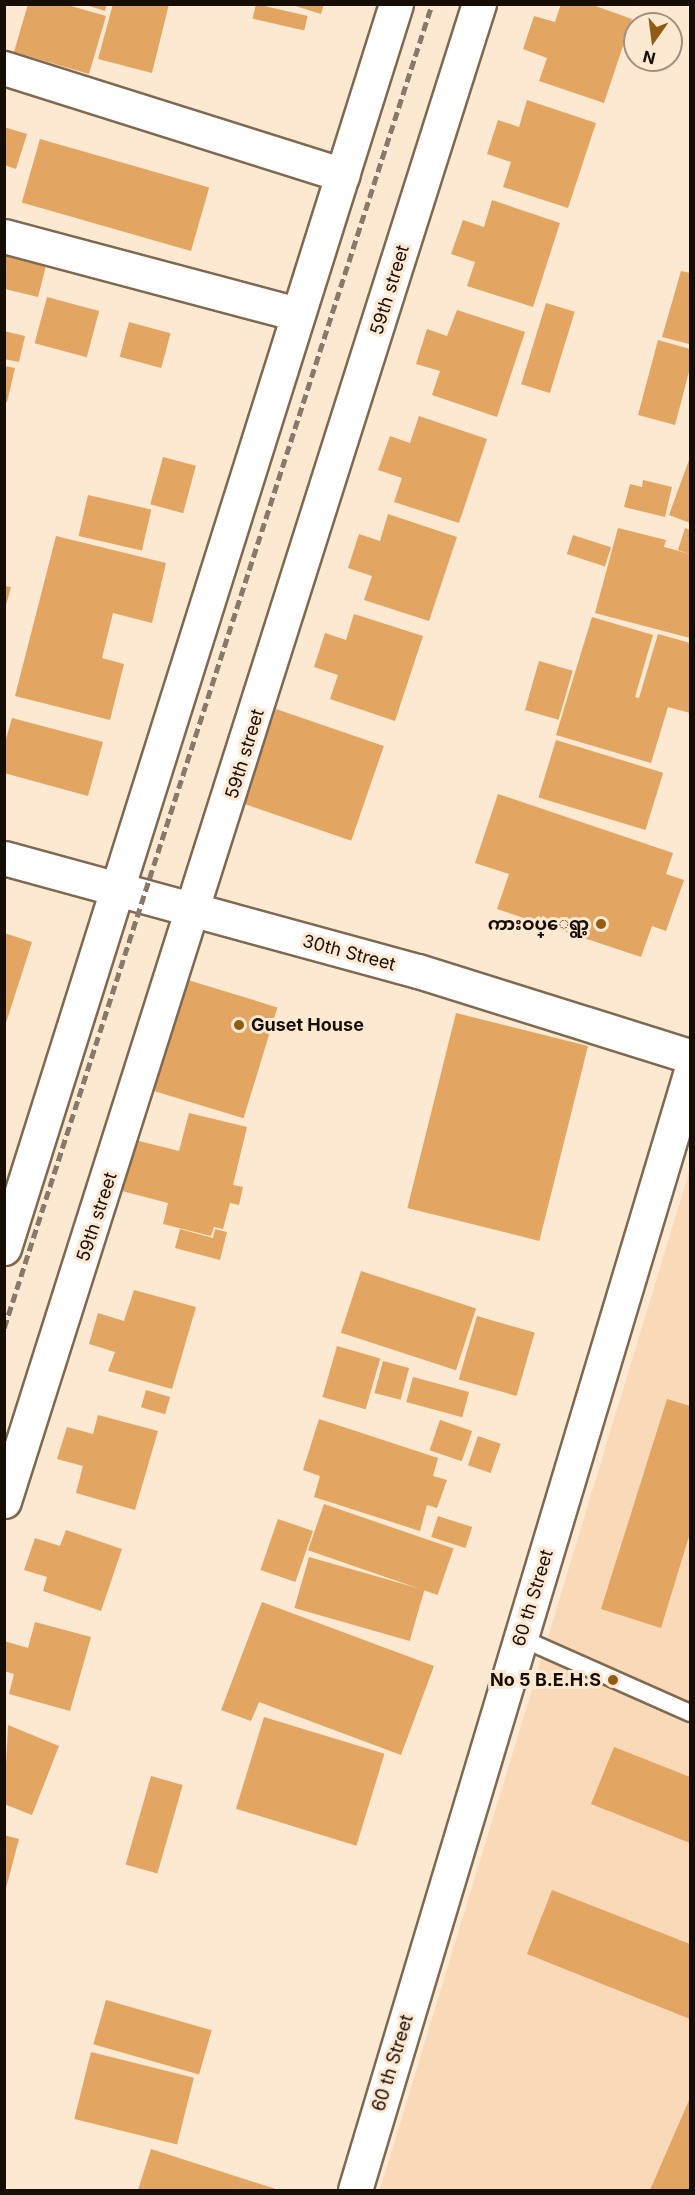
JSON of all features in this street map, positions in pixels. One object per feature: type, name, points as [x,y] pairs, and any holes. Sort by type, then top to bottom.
[{"type":"street","points":[[4,1248],[396,4]]},
{"type":"street","name":"59th street","points":[[4,1501],[195,913],[479,4]]},
{"type":"street","points":[[4,68],[343,175]]},
{"type":"street","points":[[4,236],[297,314]]},
{"type":"street","name":"30th Street","points":[[4,858],[195,913],[418,971],[690,1056]]},
{"type":"street","name":"60 th Street","points":[[354,2190],[690,1074]]},
{"type":"lane","points":[[521,1638],[690,1713]]},
{"type":"shaded area","name":"No 5 B.E.H.S","points":[[690,1169],[690,2190],[380,2190]]},
{"type":"building","points":[[28,4],[64,4],[106,16],[89,74],[14,52]]},
{"type":"building","points":[[83,4],[107,4],[105,11]]},
{"type":"building","points":[[113,4],[169,4],[152,73],[98,59]]},
{"type":"building","points":[[256,4],[308,16],[304,31],[253,19]]},
{"type":"building","points":[[289,4],[324,4],[321,14]]},
{"type":"building","points":[[561,4],[590,4],[623,16],[623,46],[604,103],[539,81],[547,58],[523,49],[534,16],[555,22]]},
{"type":"building","points":[[527,100],[596,123],[568,208],[503,187],[511,162],[487,154],[498,120],[519,127]]},
{"type":"building","points":[[4,127],[27,134],[16,169],[4,165]]},
{"type":"building","points":[[40,139],[209,188],[191,251],[22,202]]},
{"type":"building","points":[[492,200],[560,223],[533,307],[467,286],[475,262],[451,254],[463,220],[484,227]]},
{"type":"building","points":[[5,247],[48,258],[38,297],[5,289]]},
{"type":"building","points":[[681,271],[690,273],[689,344],[662,337]]},
{"type":"building","points":[[47,297],[99,311],[87,357],[35,343]]},
{"type":"building","points":[[546,303],[575,312],[550,393],[521,384]]},
{"type":"building","points":[[457,310],[525,332],[497,417],[432,395],[440,371],[416,364],[427,329],[447,336]]},
{"type":"building","points":[[129,322],[171,333],[161,368],[120,357]]},
{"type":"building","points":[[4,331],[25,336],[19,362],[4,359]]},
{"type":"building","points":[[658,340],[690,349],[690,368],[675,425],[638,415]]},
{"type":"building","points":[[4,366],[15,368],[7,402],[4,402]]},
{"type":"building","points":[[419,416],[487,439],[459,523],[394,502],[402,478],[378,470],[390,436],[410,443]]},
{"type":"building","points":[[163,457],[196,466],[183,513],[150,504]]},
{"type":"building","points":[[690,460],[690,523],[669,515]]},
{"type":"building","points":[[643,480],[672,487],[665,517],[624,507],[630,484],[642,487]]},
{"type":"building","points":[[88,495],[151,510],[142,551],[79,536]]},
{"type":"building","points":[[388,514],[457,537],[429,621],[364,600],[372,576],[348,568],[359,534],[380,541]]},
{"type":"building","points":[[618,528],[666,540],[664,547],[690,554],[690,638],[595,613]]},
{"type":"building","points":[[685,528],[690,530],[690,554],[678,550]]},
{"type":"building","points":[[573,535],[611,547],[605,566],[567,554]]},
{"type":"building","points":[[56,536],[166,563],[152,623],[113,613],[102,658],[124,664],[110,720],[15,696]]},
{"type":"building","points":[[4,586],[11,587],[5,609],[4,609]]},
{"type":"building","points":[[354,614],[423,636],[395,721],[330,699],[338,675],[314,667],[325,633],[346,640]]},
{"type":"building","points":[[592,617],[653,635],[635,697],[639,698],[658,634],[690,643],[690,713],[668,707],[651,763],[556,735]]},
{"type":"building","points":[[539,661],[573,671],[559,720],[525,710]]},
{"type":"building","points":[[276,709],[384,746],[351,841],[243,804]]},
{"type":"building","points":[[12,718],[103,742],[88,796],[4,773],[4,746]]},
{"type":"building","points":[[556,740],[663,773],[646,830],[538,797]]},
{"type":"building","points":[[498,794],[673,853],[666,874],[684,880],[666,931],[652,926],[641,957],[497,909],[509,874],[475,863]]},
{"type":"building","points":[[4,933],[32,942],[5,1026],[4,1026]]},
{"type":"building","points":[[178,977],[277,1007],[244,1118],[144,1088]]},
{"type":"building","points":[[456,1013],[588,1046],[539,1241],[407,1208]]},
{"type":"building","points":[[189,1113],[247,1127],[233,1185],[243,1187],[239,1205],[230,1203],[223,1229],[214,1227],[211,1236],[163,1224],[168,1203],[122,1191],[135,1140],[179,1151]]},
{"type":"building","points":[[180,1229],[213,1238],[215,1229],[227,1232],[220,1260],[175,1248]]},
{"type":"building","points":[[361,1271],[476,1308],[456,1370],[341,1333]]},
{"type":"building","points":[[134,1290],[196,1307],[172,1389],[108,1371],[115,1352],[89,1344],[98,1313],[124,1321]]},
{"type":"building","points":[[477,1316],[535,1333],[516,1396],[459,1379]]},
{"type":"building","points":[[337,1346],[380,1358],[366,1409],[322,1397]]},
{"type":"building","points":[[383,1361],[409,1368],[401,1400],[374,1393]]},
{"type":"building","points":[[413,1377],[469,1392],[462,1417],[406,1402]]},
{"type":"building","points":[[146,1390],[170,1397],[165,1414],[141,1407]]},
{"type":"building","points":[[667,1399],[690,1406],[690,1533],[661,1628],[601,1609]]},
{"type":"building","points":[[98,1415],[158,1431],[135,1510],[76,1493],[83,1466],[57,1459],[67,1427],[93,1434]]},
{"type":"building","points":[[319,1419],[438,1458],[433,1476],[447,1480],[437,1508],[427,1505],[420,1531],[314,1497],[320,1476],[303,1470]]},
{"type":"building","points":[[440,1420],[472,1431],[462,1461],[430,1450]]},
{"type":"building","points":[[478,1436],[501,1444],[491,1473],[468,1465]]},
{"type":"building","points":[[324,1504],[454,1549],[438,1595],[308,1550]]},
{"type":"building","points":[[438,1516],[472,1527],[465,1548],[431,1537]]},
{"type":"building","points":[[278,1519],[313,1531],[295,1582],[260,1570]]},
{"type":"building","points":[[66,1530],[122,1549],[101,1611],[43,1591],[47,1577],[24,1570],[35,1538],[60,1546]]},
{"type":"building","points":[[309,1557],[424,1590],[410,1641],[294,1608]]},
{"type":"building","points":[[262,1602],[434,1666],[401,1755],[259,1702],[251,1721],[221,1710]]},
{"type":"building","points":[[35,1622],[91,1637],[70,1711],[9,1694],[14,1674],[4,1671],[4,1641],[28,1648]]},
{"type":"building","points":[[264,1717],[384,1754],[356,1846],[236,1809]]},
{"type":"building","points":[[8,1725],[59,1746],[32,1815],[4,1804]]},
{"type":"building","points":[[614,1747],[690,1777],[690,1843],[591,1804]]},
{"type":"building","points":[[151,1776],[183,1785],[157,1874],[126,1864]]},
{"type":"building","points":[[4,1835],[19,1839],[5,1892],[4,1892]]},
{"type":"building","points":[[552,1890],[690,1944],[690,2019],[527,1954]]},
{"type":"building","points":[[106,2000],[212,2030],[199,2075],[93,2044]]},
{"type":"building","points":[[91,2052],[194,2078],[177,2145],[74,2119]]},
{"type":"building","points":[[690,2098],[690,2190],[650,2190]]},
{"type":"building","points":[[151,2149],[279,2190],[138,2190]]},
{"type":"railway","points":[[4,1328],[432,4]]},
{"type":"place","name":"ကားဝပ္ေရွာ့","points":[[601,924]]},
{"type":"place","name":"Guset House","points":[[239,1025]]},
{"type":"place","name":"No 5 B.E.H.S","points":[[613,1680]]}]
